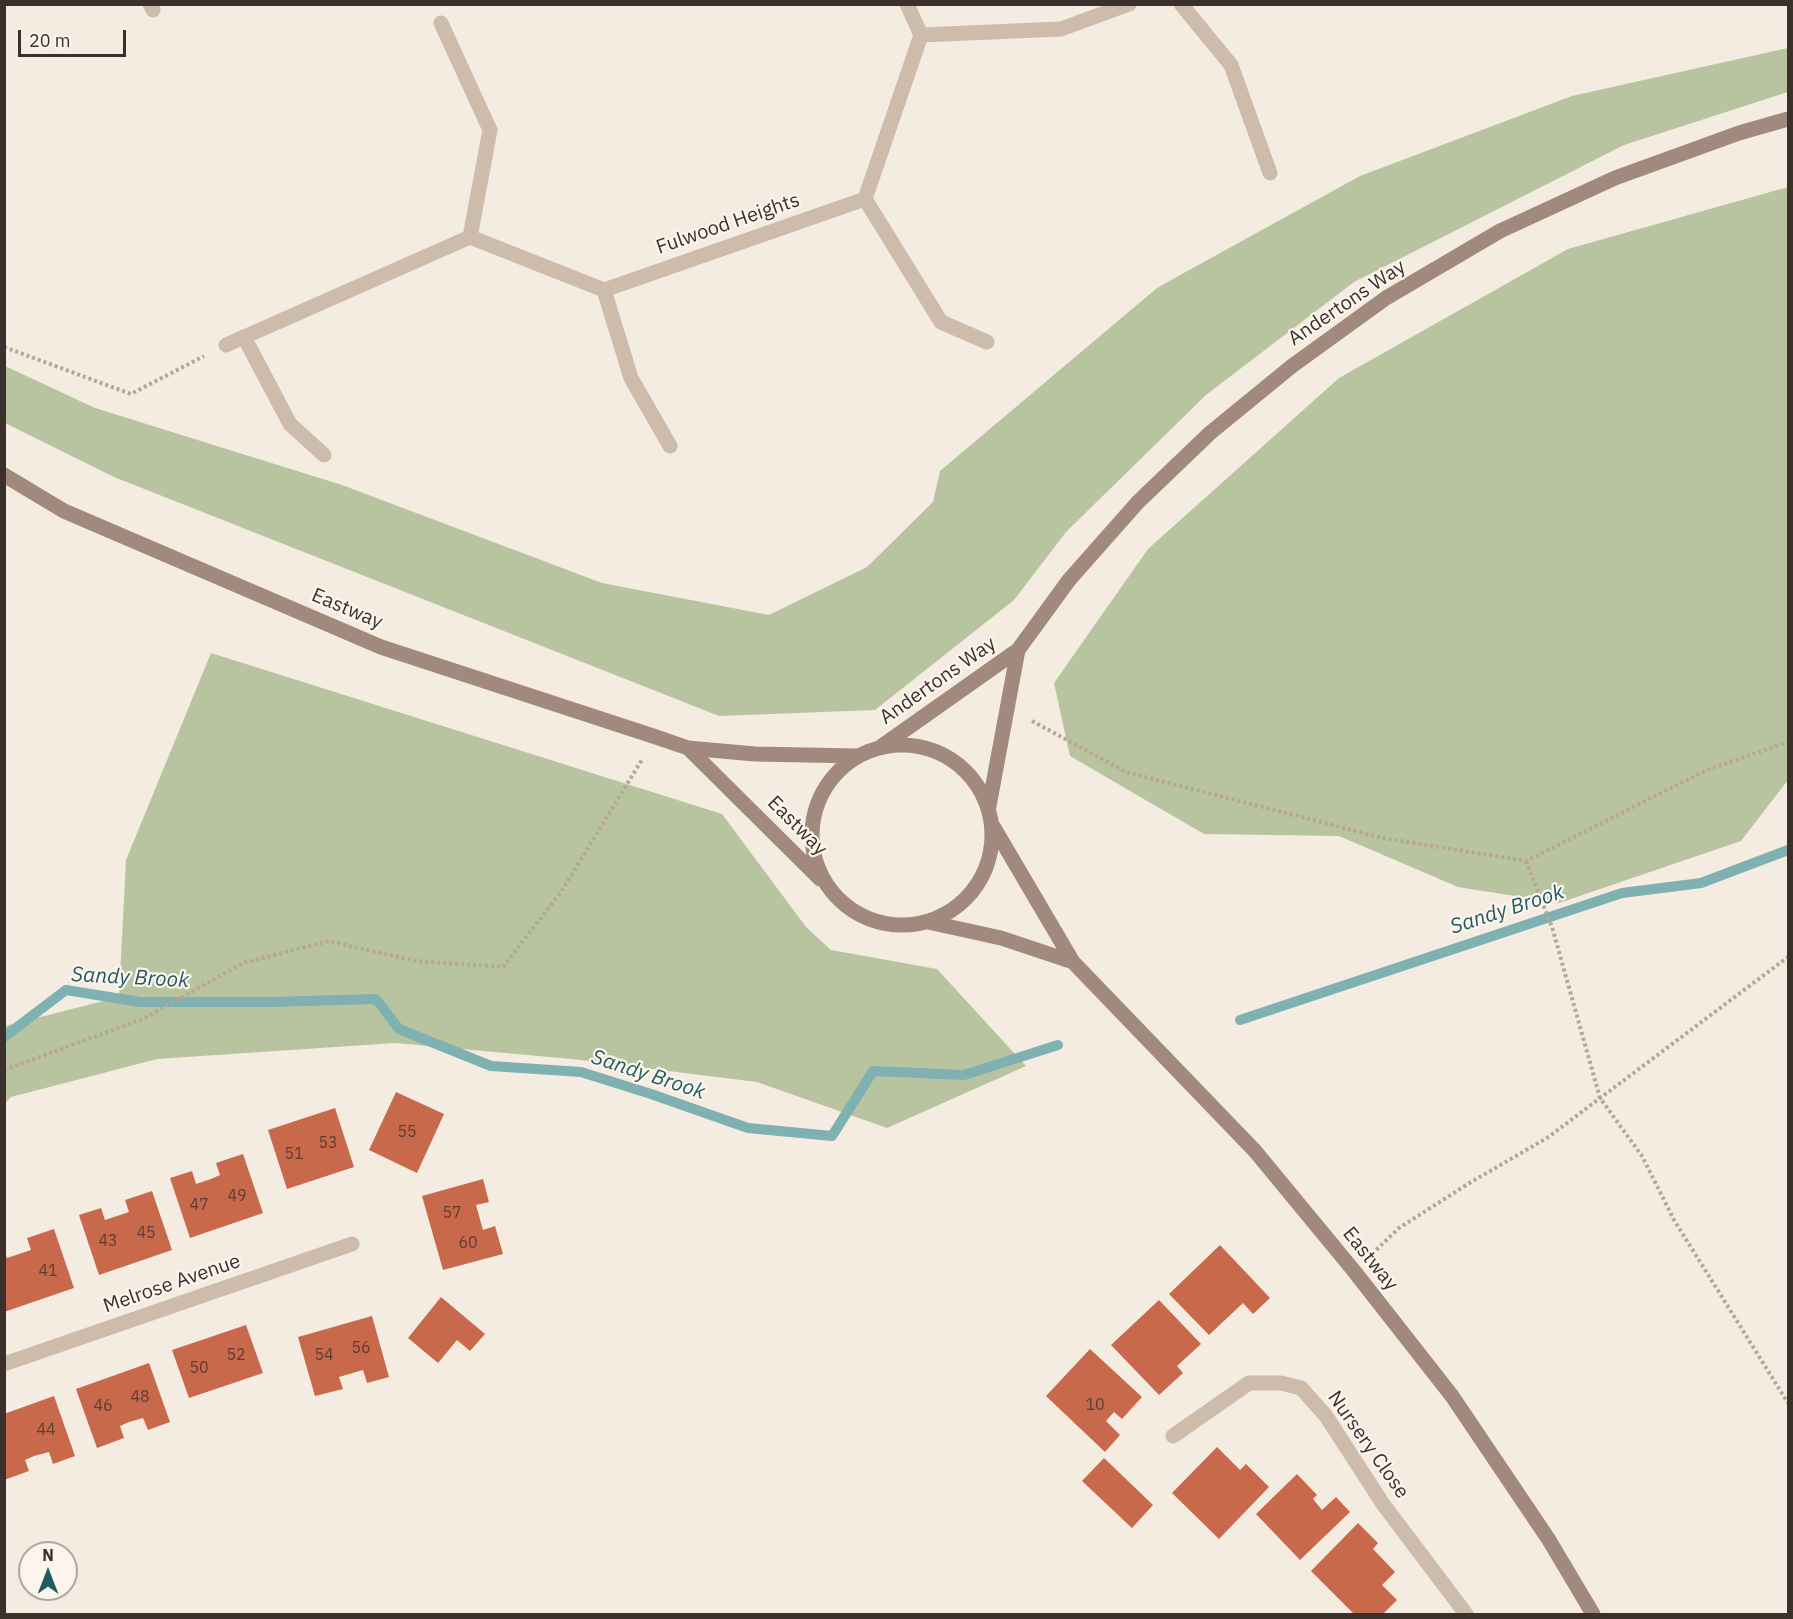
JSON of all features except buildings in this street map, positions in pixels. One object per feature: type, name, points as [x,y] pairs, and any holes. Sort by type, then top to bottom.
[{"type":"main road","name":"Andertons Way","points":[[882,746],[1018,650],[1077,571],[1138,502],[1210,433],[1292,366],[1386,298],[1500,231],[1615,178],[1739,133],[1788,119]]},
{"type":"main road","name":"Eastway","points":[[4,475],[64,511],[381,647],[688,748],[755,754],[857,756]]},
{"type":"main road","name":"Andertons Way","points":[[989,806],[1018,650]]},
{"type":"main road","points":[[909,744],[943,754],[958,763],[976,783],[989,806],[993,826],[990,857],[978,886],[956,908],[928,922],[899,926],[870,921],[844,906],[825,884],[813,856],[811,828],[813,818],[818,799],[834,774],[857,756],[882,746],[909,744]]},
{"type":"main road","name":"Eastway","points":[[688,748],[825,884]]},
{"type":"main road","name":"Eastway","points":[[993,826],[1073,962],[1256,1151],[1452,1396],[1549,1540],[1593,1614]]},
{"type":"main road","name":"Eastway","points":[[928,922],[1001,938],[1073,962]]},
{"type":"street","points":[[907,4],[921,35],[866,199],[941,322],[987,342]]},
{"type":"street","points":[[921,35],[1061,29],[1129,4]]},
{"type":"street","points":[[1181,4],[1231,65],[1270,173]]},
{"type":"street","points":[[441,23],[490,130],[471,237]]},
{"type":"street","name":"Fulwood Heights","points":[[604,290],[866,199]]},
{"type":"street","points":[[226,345],[471,237],[604,290],[631,378],[670,446]]},
{"type":"street","points":[[244,337],[290,424],[324,455]]},
{"type":"street","name":"Melrose Avenue","points":[[4,1364],[352,1244]]},
{"type":"street","name":"Nursery Close","points":[[1173,1436],[1249,1383],[1281,1383],[1301,1388],[1326,1416],[1383,1503],[1466,1614]]},
{"type":"path","points":[[4,347],[131,394],[226,345]]},
{"type":"path","points":[[1007,708],[1126,772],[1383,838],[1526,861],[1707,770],[1788,742]]},
{"type":"path","points":[[4,1070],[143,1019],[243,963],[329,940],[415,961],[503,967],[561,892],[656,737]]},
{"type":"path","points":[[1526,861],[1552,927],[1600,1098],[1642,1156],[1674,1220],[1788,1403]]},
{"type":"path","points":[[1354,1271],[1399,1228],[1471,1182],[1547,1138],[1788,957]]},
{"type":"green space","points":[[1788,48],[1788,92],[1624,145],[1354,282],[1206,395],[1066,532],[1014,600],[875,710],[719,716],[114,477],[5,423],[5,366],[95,408],[342,485],[602,583],[769,615],[867,567],[933,502],[940,471],[1157,288],[1182,274],[1360,176],[1572,96]]},
{"type":"green space","points":[[1788,187],[1788,780],[1741,841],[1559,903],[1458,887],[1339,836],[1204,834],[1070,756],[1054,683],[1148,549],[1339,378],[1568,249]]},
{"type":"green space","points":[[211,653],[722,814],[806,927],[831,950],[937,969],[1026,1066],[887,1128],[757,1082],[572,1059],[395,1043],[157,1059],[11,1097],[5,1103],[5,1026],[119,997],[126,860]]},
{"type":"waterway","name":"Sandy Brook","points":[[1240,1020],[1622,893],[1701,883],[1788,850]]},
{"type":"waterway","name":"Sandy Brook","points":[[4,1037],[66,990],[140,1002],[376,999],[399,1029],[491,1066],[581,1072],[748,1128],[832,1136],[873,1071],[964,1075],[1058,1045]]}]
